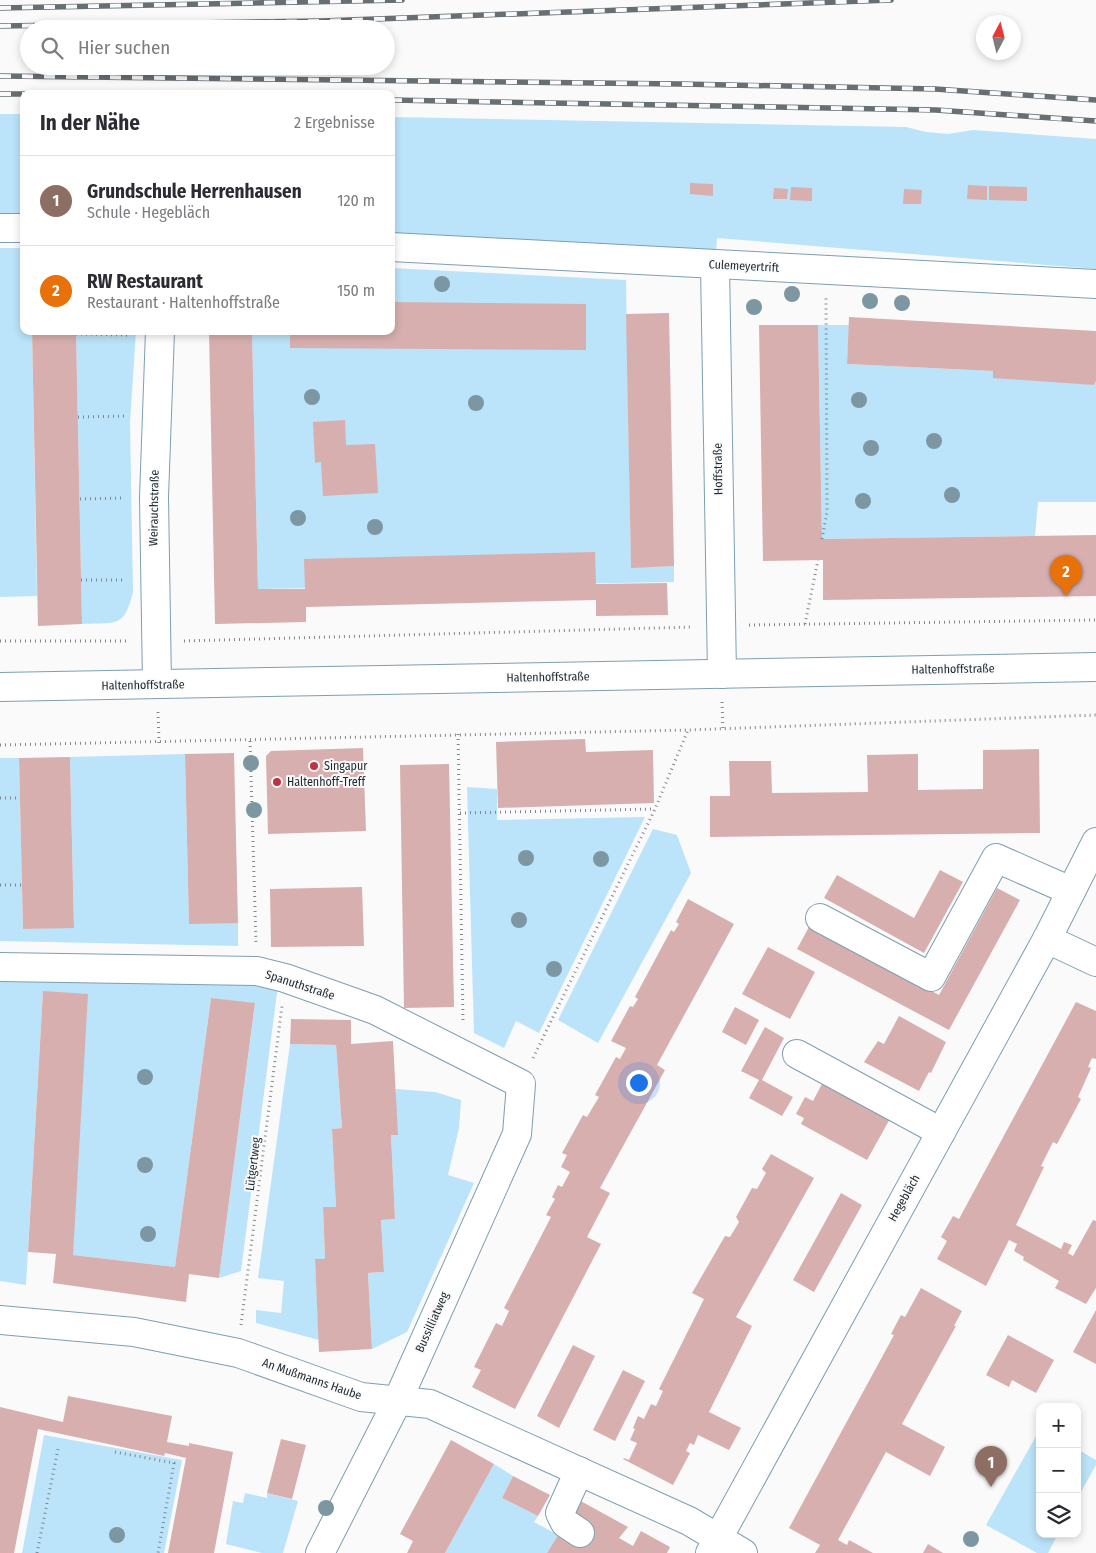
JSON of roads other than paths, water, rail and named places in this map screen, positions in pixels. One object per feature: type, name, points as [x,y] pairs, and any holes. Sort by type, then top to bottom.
[{"type":"street","points":[[0,228],[20,228]]},
{"type":"street","name":"Culemeyertrift","points":[[395,246],[715,265],[1096,284]]},
{"type":"street","name":"Hoffstraße","points":[[715,265],[722,674]]},
{"type":"street","name":"Weirauchstraße","points":[[157,684],[154,498],[160,335]]},
{"type":"street","name":"Haltenhoffstraße","points":[[0,687],[1096,667]]},
{"type":"street","name":"Hegebläch","points":[[714,1546],[1047,939],[1096,842]]},
{"type":"street","points":[[820,918],[931,977],[996,858],[1071,891]]},
{"type":"street","points":[[1047,939],[1096,962]]},
{"type":"street","name":"Spanuthstraße","points":[[0,967],[256,971],[285,978],[375,1010],[521,1084]]},
{"type":"street","points":[[798,1054],[941,1132]]},
{"type":"street","name":"Bussilliatweg","points":[[320,1553],[397,1402],[517,1134],[521,1084]]},
{"type":"street","name":"An Mußmanns Haube","points":[[0,1320],[134,1332],[238,1353],[361,1397],[430,1404],[689,1521],[714,1546],[743,1553]]},
{"type":"street","points":[[579,1471],[560,1513],[565,1523],[580,1533]]},
{"type":"railway","points":[[0,8],[402,0]]},
{"type":"railway","points":[[349,20],[891,0]]},
{"type":"railway","points":[[0,26],[20,26]]},
{"type":"railway","points":[[0,76],[935,89],[1096,100]]},
{"type":"railway","points":[[0,94],[20,94]]},
{"type":"railway","points":[[395,100],[936,110],[1096,121]]},
{"type":"place","name":"RW Restaurant","points":[[1066,596]]},
{"type":"place","name":"Singapur","points":[[314,766]]},
{"type":"place","name":"Haltenhoff-Treff","points":[[277,782]]},
{"type":"place","name":"Grundschule Herrenhausen","points":[[991,1487]]}]
